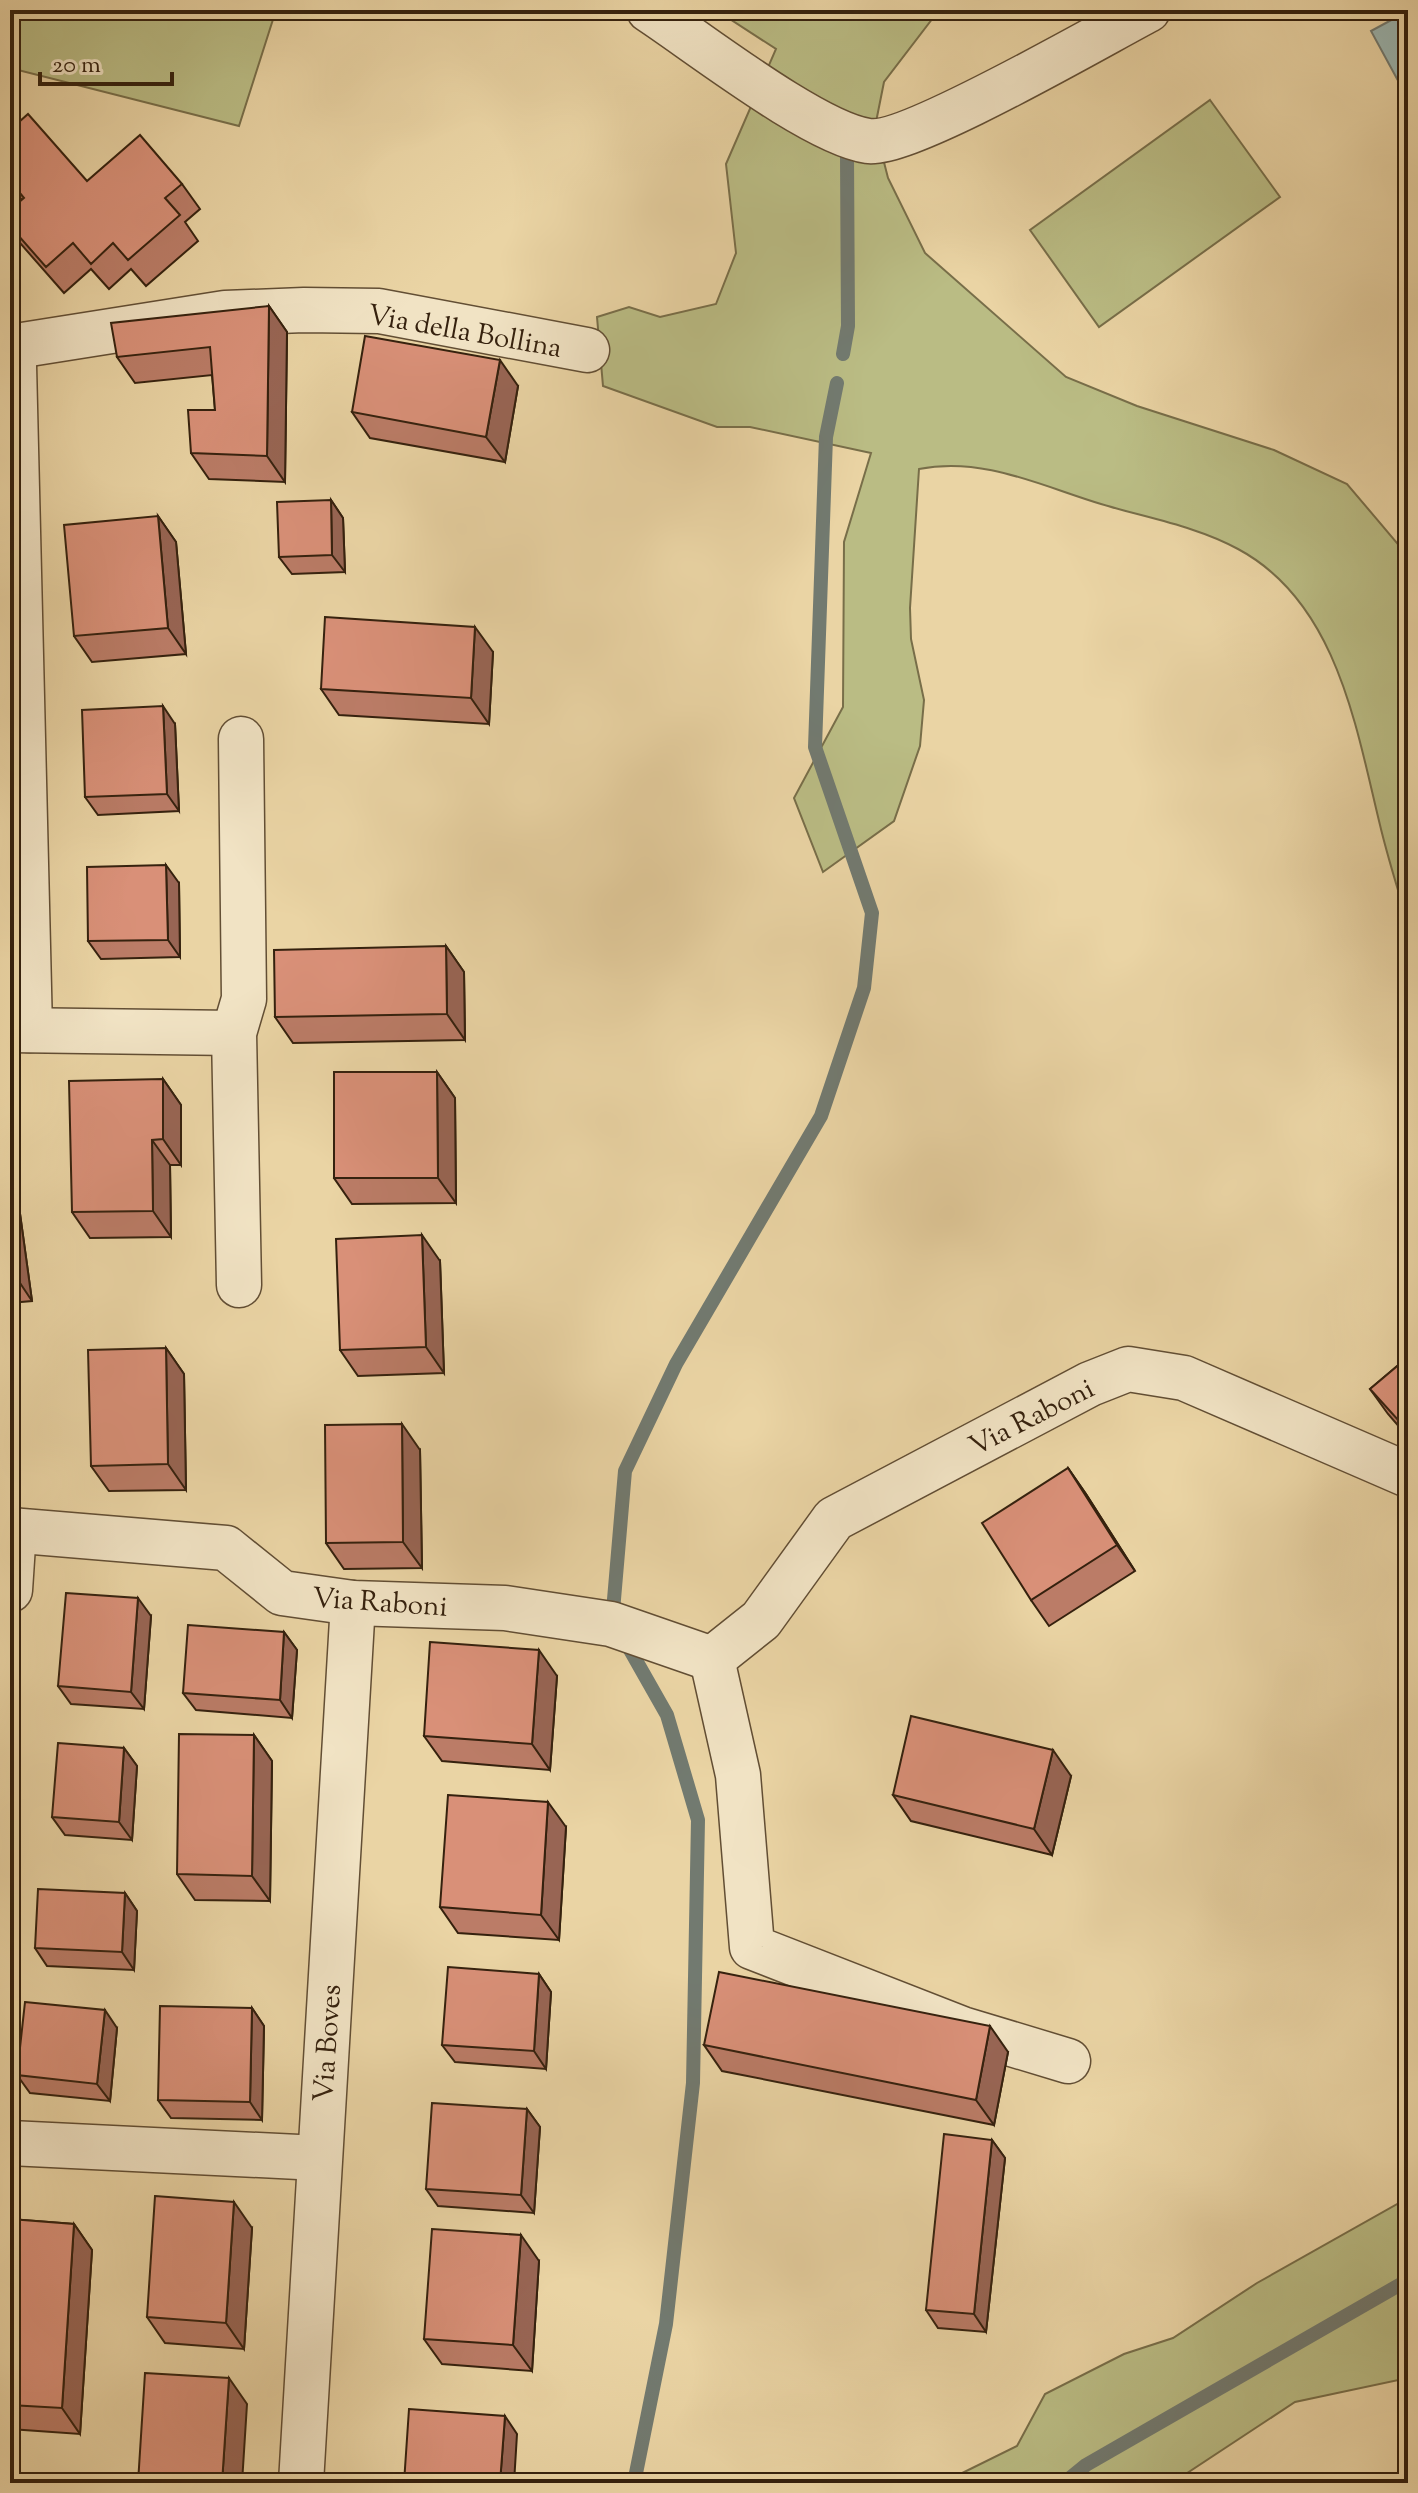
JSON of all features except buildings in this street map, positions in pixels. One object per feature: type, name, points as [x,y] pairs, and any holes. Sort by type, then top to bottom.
[{"type":"street","points":[[649,10],[808,116],[858,139],[872,142],[917,130],[1148,10]]},
{"type":"street","name":"Via della Bollina","points":[[12,356],[225,313],[304,310],[379,311],[587,350]]},
{"type":"street","points":[[12,356],[20,1030],[234,1033]]},
{"type":"street","points":[[239,1285],[234,1033],[244,999],[241,739]]},
{"type":"street","name":"Via Raboni","points":[[12,1530],[226,1548],[282,1593],[353,1603],[505,1608],[611,1624],[712,1659],[761,1620],[834,1519],[1090,1384],[1128,1369],[1184,1378],[1408,1475]]},
{"type":"street","points":[[10,1590],[12,1530]]},
{"type":"street","name":"Via Boves","points":[[301,2483],[353,1603]]},
{"type":"street","points":[[712,1659],[738,1775],[752,1947],[962,2029],[1068,2061]]},
{"type":"street","points":[[10,2143],[319,2158]]},
{"type":"green space","points":[[10,10],[276,10],[239,126],[10,68]]},
{"type":"green space","points":[[716,10],[939,10],[884,82],[875,127],[888,178],[925,253],[1066,377],[1137,406],[1274,450],[1347,484],[1408,556],[1408,925],[1362,748],[1337,670],[1320,634],[1299,601],[1272,572],[1238,549],[1188,528],[1012,475],[966,466],[919,469],[910,608],[911,639],[924,700],[920,746],[894,821],[823,872],[794,798],[843,707],[844,542],[871,453],[750,427],[717,427],[603,386],[597,317],[629,307],[660,317],[716,304],[736,253],[726,164],[776,49]]},
{"type":"green space","points":[[1210,100],[1280,197],[1099,327],[1030,230]]},
{"type":"green space","points":[[1408,2198],[1408,2378],[1295,2402],[1172,2483],[942,2483],[1017,2446],[1045,2394],[1124,2354],[1173,2338],[1257,2283]]},
{"type":"water","points":[[1408,11],[1408,99],[1371,31]]},
{"type":"waterway","points":[[843,354],[848,326],[847,156]]},
{"type":"waterway","points":[[613,1611],[625,1471],[676,1364],[821,1116],[864,988],[872,913],[815,747],[826,437],[837,383]]},
{"type":"waterway","points":[[625,1641],[667,1715],[698,1820],[693,2083],[666,2324],[634,2483]]},
{"type":"waterway","points":[[1064,2483],[1086,2465],[1408,2280]]}]
